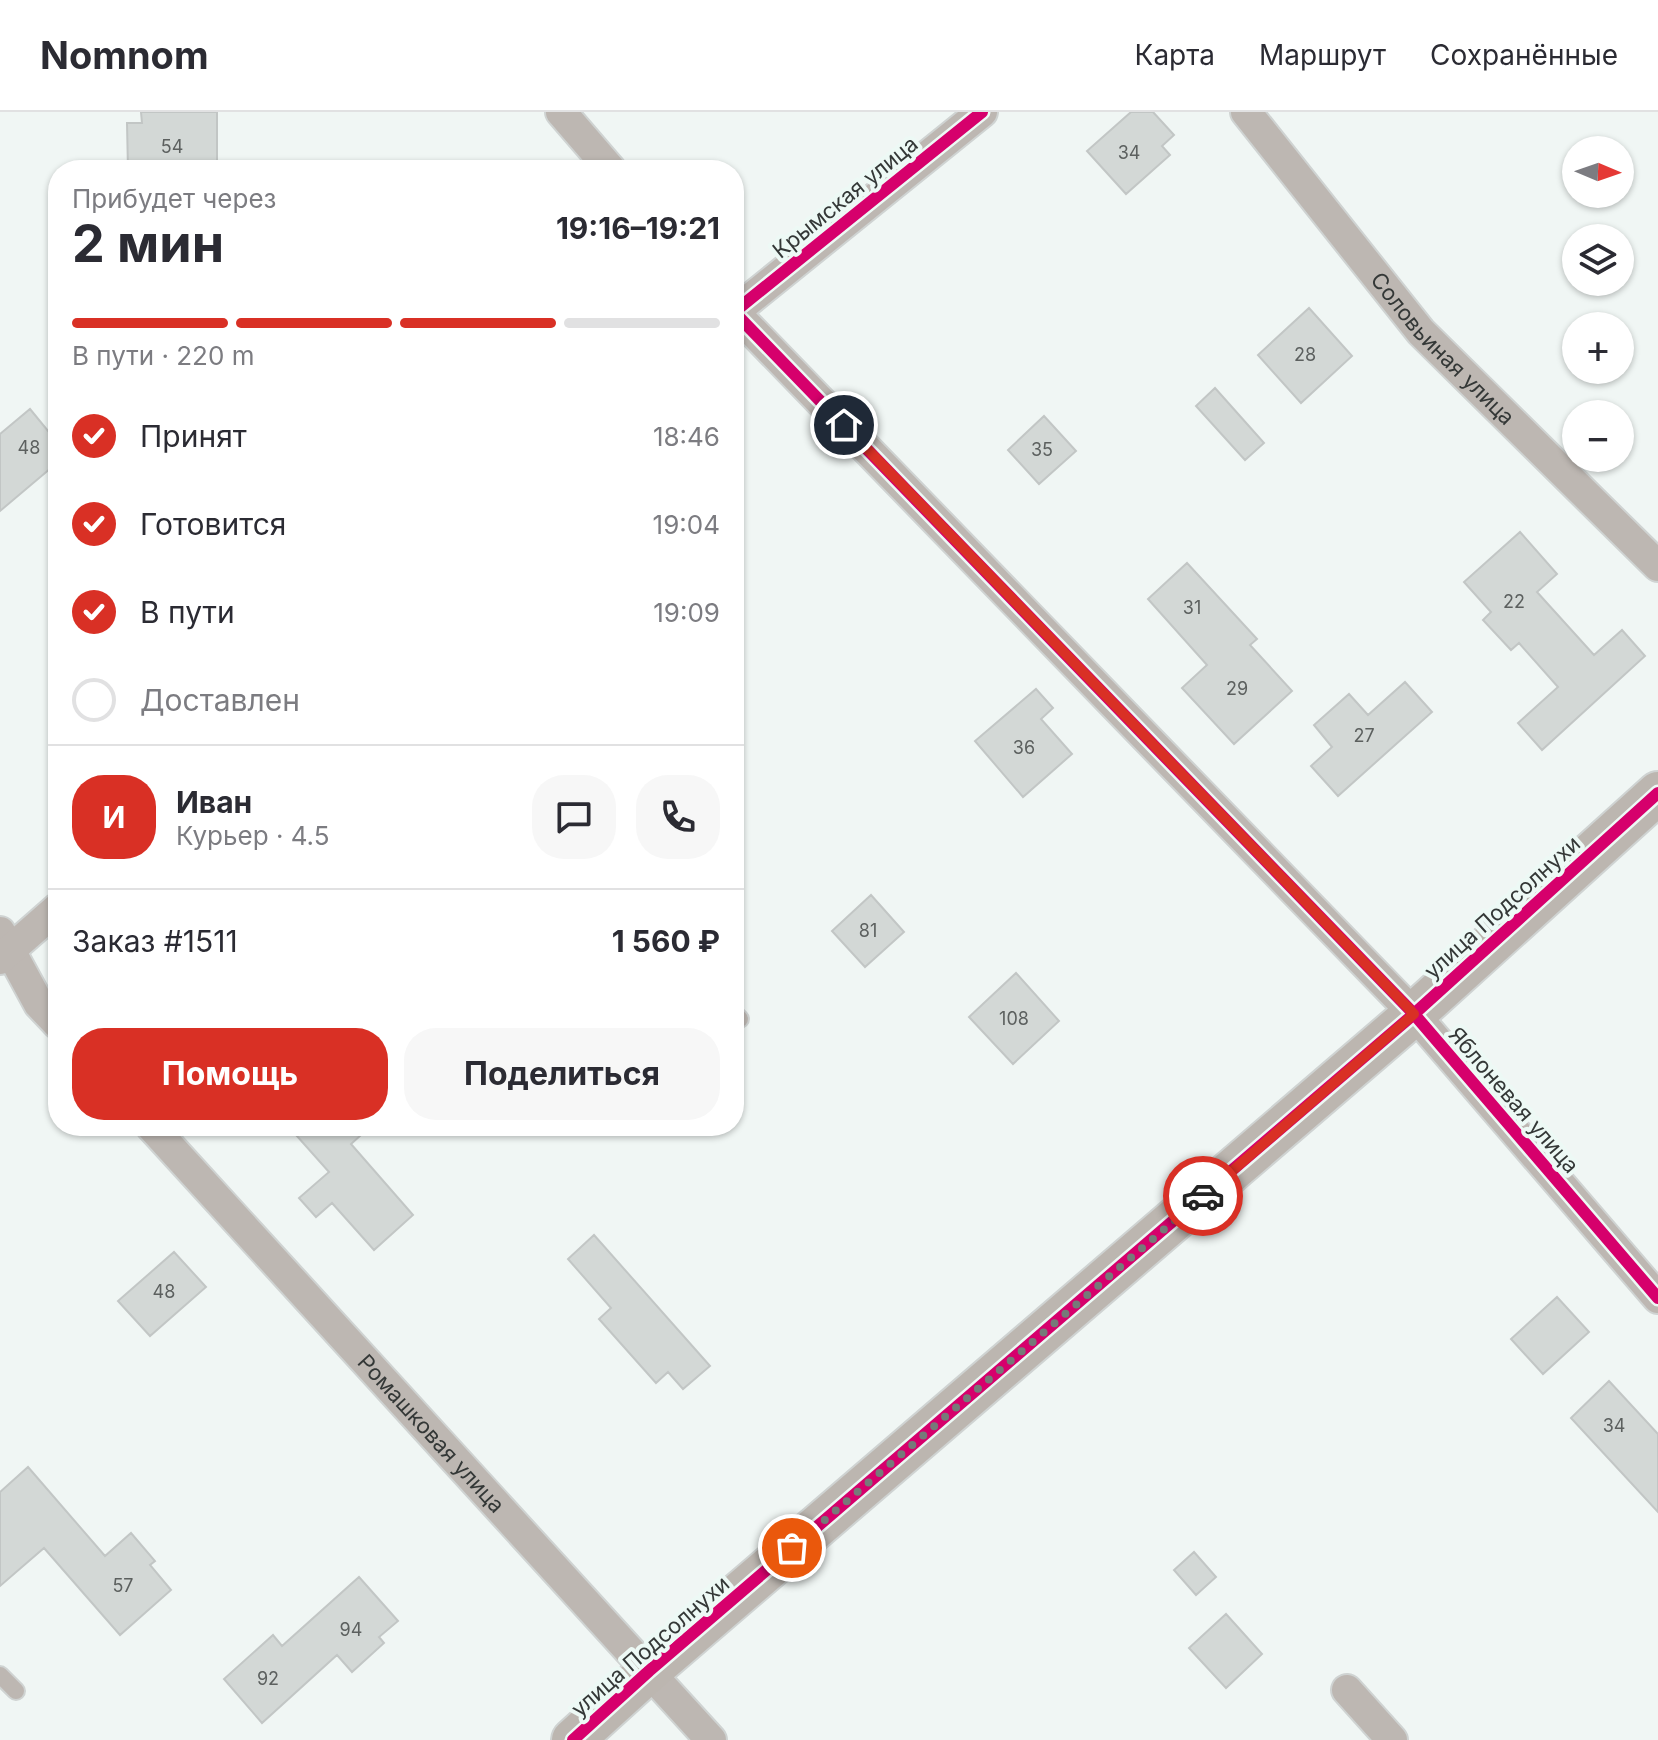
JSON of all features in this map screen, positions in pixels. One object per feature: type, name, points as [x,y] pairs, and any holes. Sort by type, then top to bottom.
[{"type":"street","points":[[561,112],[602,160]]},
{"type":"street","name":"Крымская улица","points":[[744,304],[982,112]]},
{"type":"street","name":"Соловьиная улица","points":[[1246,112],[1421,332],[1658,566]]},
{"type":"street","name":"Яблоневая улица","points":[[744,322],[1414,1014],[1658,1298]]},
{"type":"street","name":"улица Подсолнухи","points":[[573,1740],[649,1671],[1414,1014],[1658,793]]},
{"type":"street","points":[[48,915],[3,948],[48,1013]]},
{"type":"street","name":"Ромашковая улица","points":[[160,1136],[711,1740]]},
{"type":"street","points":[[1347,1690],[1392,1740]]},
{"type":"lane","points":[[0,1675],[16,1691]]},
{"type":"building","points":[[141,112],[217,112],[217,160],[128,160],[127,123],[142,123]]},
{"type":"building","points":[[1131,112],[1153,112],[1174,135],[1162,146],[1170,155],[1126,194],[1087,151]]},
{"type":"building","points":[[1309,308],[1352,356],[1301,403],[1258,355]]},
{"type":"building","points":[[1215,388],[1264,443],[1245,460],[1196,406]]},
{"type":"building","points":[[30,409],[48,431],[48,470],[0,511],[0,434]]},
{"type":"building","points":[[1044,416],[1076,451],[1039,484],[1008,450]]},
{"type":"building","points":[[1520,532],[1557,574],[1537,592],[1594,655],[1622,630],[1645,656],[1542,750],[1518,723],[1558,687],[1519,643],[1511,650],[1483,620],[1491,612],[1464,582]]},
{"type":"building","points":[[1187,563],[1257,639],[1250,645],[1292,691],[1234,744],[1182,688],[1207,665],[1148,599]]},
{"type":"building","points":[[1405,682],[1432,712],[1338,796],[1311,766],[1332,747],[1314,725],[1349,694],[1368,715]]},
{"type":"building","points":[[1036,689],[1053,708],[1041,719],[1072,754],[1023,797],[975,741]]},
{"type":"building","points":[[871,895],[904,932],[865,967],[832,931]]},
{"type":"building","points":[[1016,973],[1059,1021],[1013,1064],[969,1017]]},
{"type":"building","points":[[297,1136],[360,1136],[351,1144],[413,1215],[374,1250],[332,1203],[316,1217],[299,1198],[329,1172]]},
{"type":"building","points":[[594,1235],[710,1366],[683,1389],[668,1372],[656,1383],[599,1319],[611,1308],[568,1259]]},
{"type":"building","points":[[174,1252],[206,1287],[150,1336],[118,1301]]},
{"type":"building","points":[[1557,1297],[1589,1332],[1543,1374],[1511,1339]]},
{"type":"building","points":[[1609,1381],[1658,1434],[1658,1512],[1571,1418]]},
{"type":"building","points":[[28,1467],[105,1556],[131,1533],[155,1561],[150,1565],[171,1590],[120,1635],[44,1548],[0,1586],[0,1492]]},
{"type":"building","points":[[1194,1552],[1216,1577],[1196,1595],[1174,1570]]},
{"type":"building","points":[[359,1577],[398,1621],[379,1637],[384,1643],[352,1672],[337,1655],[262,1723],[224,1679],[273,1635],[282,1646]]},
{"type":"building","points":[[1226,1614],[1262,1654],[1226,1688],[1189,1648]]},
{"type":"cycle path","points":[[744,304],[982,112]]},
{"type":"cycle path","points":[[744,322],[1414,1014],[1658,1298]]},
{"type":"cycle path","points":[[573,1740],[649,1671],[1414,1014],[1658,793]]},
{"type":"way so far","points":[[792,1548],[1203,1196]]},
{"type":"route","points":[[844,425],[1414,1014],[1203,1196]]}]
